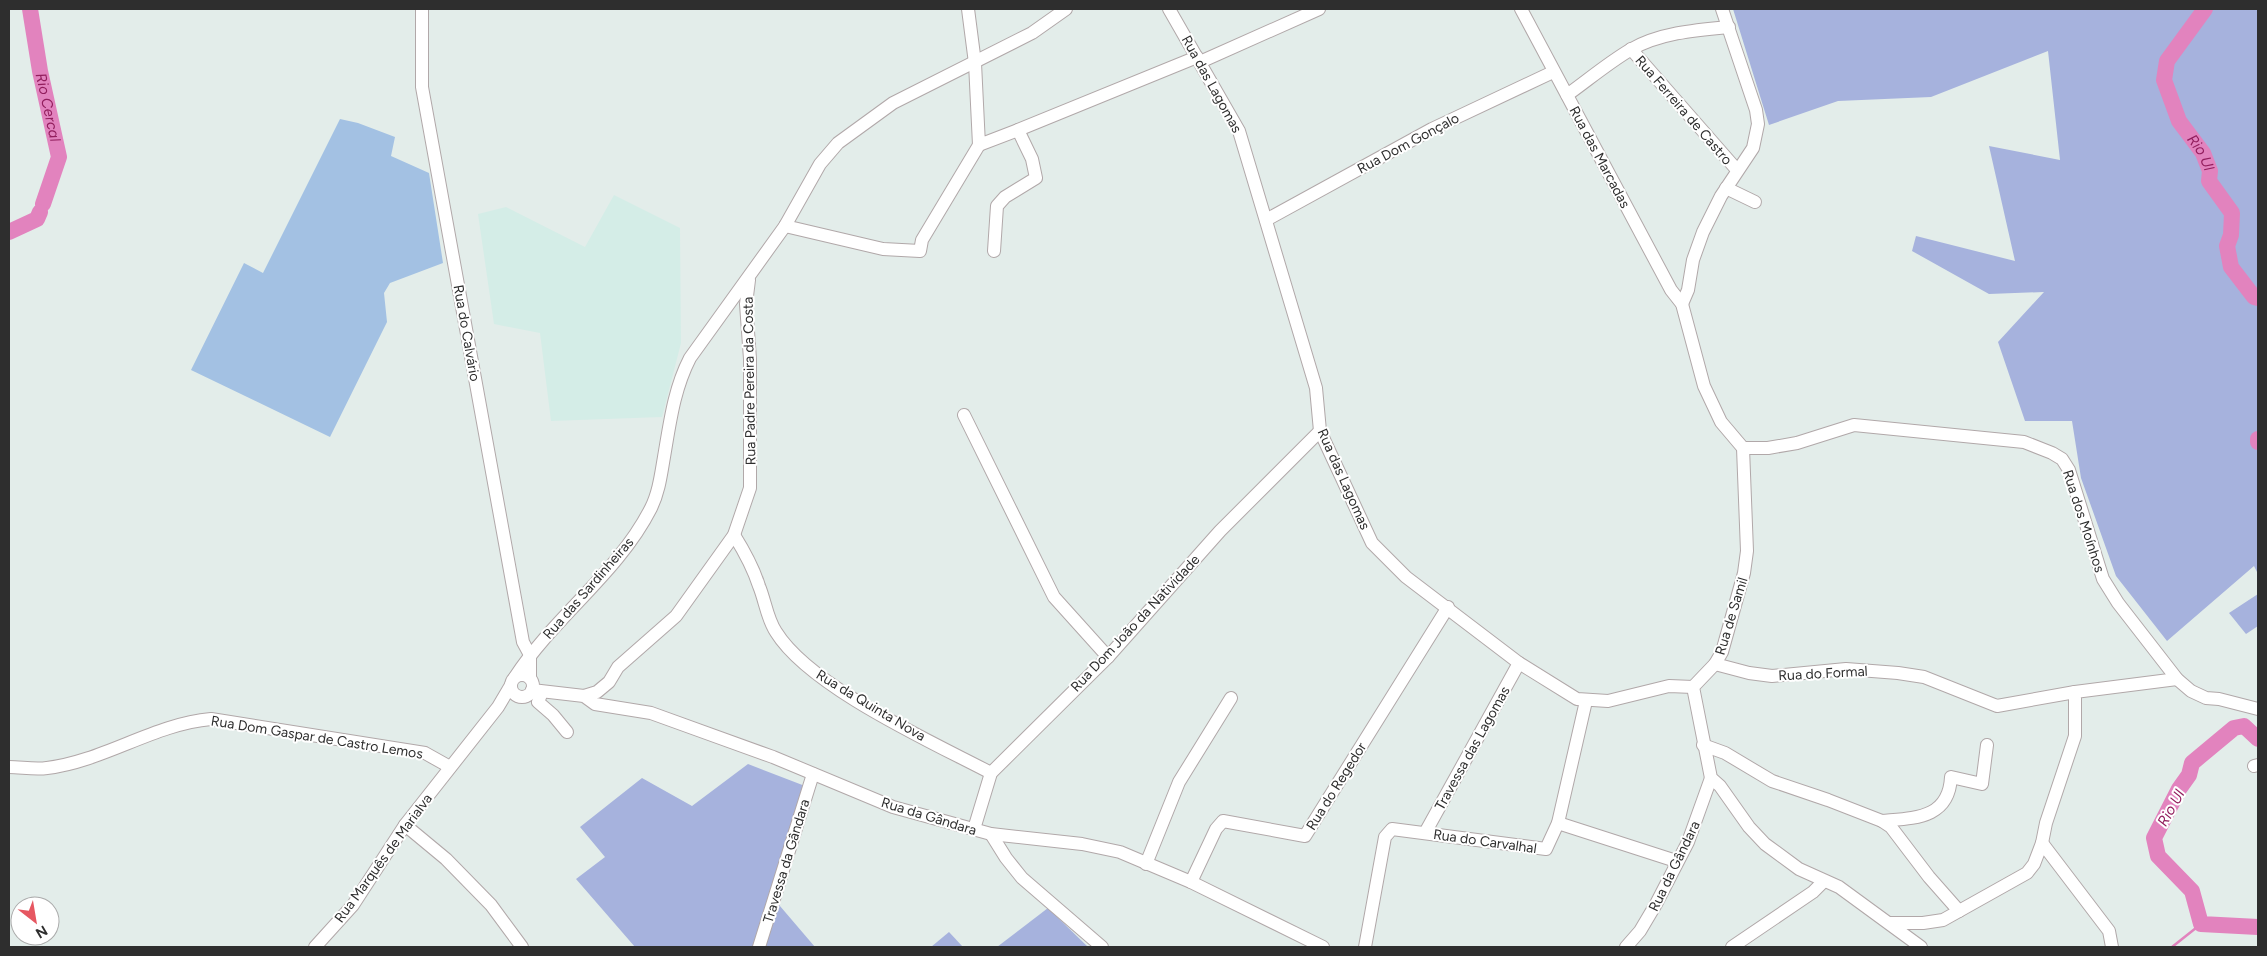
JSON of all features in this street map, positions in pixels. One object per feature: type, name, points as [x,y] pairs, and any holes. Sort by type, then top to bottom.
[{"type":"street","name":"Rua do Calvário","points":[[422,9],[422,87],[523,642],[530,655]]},
{"type":"street","points":[[785,226],[883,249],[920,251],[922,240],[979,145],[975,63],[968,9]]},
{"type":"street","name":"Rua Padre Pereira da Costa","points":[[584,696],[597,692],[610,682],[618,666],[676,616],[734,535],[750,488],[750,359],[746,304],[750,278],[785,226],[820,164],[838,143],[893,103],[1032,33],[1066,9]]},
{"type":"street","name":"Rua das Lagomas","points":[[1169,9],[1239,131],[1316,388],[1320,431],[1372,543],[1406,577],[1518,663],[1571,696],[1586,701],[1608,701],[1670,686],[1693,686]]},
{"type":"street","name":"Rua das Marcadas","points":[[1521,9],[1671,290],[1682,304]]},
{"type":"street","points":[[1722,9],[1756,110],[1758,124],[1753,148],[1726,188],[1703,232],[1693,260],[1688,290],[1682,304],[1704,386],[1721,422],[1743,448]]},
{"type":"street","points":[[979,145],[1199,59],[1312,10]]},
{"type":"street","points":[[1567,95],[1631,49],[1672,35],[1697,30],[1728,28]]},
{"type":"street","name":"Rua Ferreira de Castro","points":[[1631,49],[1737,170]]},
{"type":"street","name":"Rua Dom Gonçalo","points":[[1266,220],[1432,129],[1553,72]]},
{"type":"street","points":[[994,251],[996,206],[1005,197],[1036,178],[1032,159],[1018,130]]},
{"type":"street","points":[[1726,188],[1756,202]]},
{"type":"street","name":"Rua das Sardinheiras","points":[[450,767],[515,686],[530,655],[620,555],[644,521],[658,490],[675,392],[682,374],[690,358],[750,278]]},
{"type":"street","points":[[964,415],[1054,597],[1108,657]]},
{"type":"street","name":"Rua dos Moínhos","points":[[1743,448],[1768,448],[1797,443],[1854,425],[2024,442],[2052,453],[2062,459],[2069,470],[2103,579],[2118,603],[2177,679],[2191,690],[2206,698],[2258,709]]},
{"type":"street","name":"Rua Dom João da Natividade","points":[[974,829],[991,773],[1108,657],[1220,531],[1320,431]]},
{"type":"street","name":"Rua de Samil","points":[[1693,686],[1715,664],[1722,652],[1733,614],[1747,551],[1743,448]]},
{"type":"street","name":"Rua da Quinta Nova","points":[[734,535],[746,553],[759,583],[774,630],[784,645],[804,663],[842,691],[910,731],[991,773]]},
{"type":"street","name":"Rua do Regedor","points":[[1191,882],[1216,829],[1223,822],[1305,836],[1448,608]]},
{"type":"street","points":[[530,655],[538,702],[567,732]]},
{"type":"street","name":"Travessa das Lagomas","points":[[1425,833],[1518,663]]},
{"type":"street","name":"Rua do Formal","points":[[1715,664],[1749,673],[1772,676],[1846,669],[1898,673],[1924,677],[1997,706],[2075,692],[2177,679]]},
{"type":"street","name":"Rua da Gândara","points":[[515,686],[525,675],[535,687],[584,696],[595,704],[651,712],[813,774],[892,807],[991,834],[1082,844],[1120,852],[1191,882],[1322,947]]},
{"type":"street","points":[[515,686],[525,697],[535,687]]},
{"type":"street","points":[[1693,686],[1703,745],[1711,778],[1720,786],[1748,827],[1765,844],[1800,869],[1823,882],[1839,887],[1921,947]]},
{"type":"street","points":[[1890,923],[1923,924],[1943,920],[2027,873],[2034,864],[2042,843],[2046,823],[2075,736],[2075,692]]},
{"type":"street","points":[[1146,864],[1179,782],[1231,698]]},
{"type":"street","name":"Rua do Carvalhal","points":[[1365,947],[1385,837],[1392,829],[1546,849],[1558,824],[1586,701]]},
{"type":"street","name":"Rua Dom Gaspar de Castro Lemos","points":[[9,767],[46,768],[80,761],[191,721],[211,719],[424,753],[450,767]]},
{"type":"street","points":[[1703,745],[1725,752],[1772,781],[1882,821],[1891,827],[1929,877],[1960,911]]},
{"type":"street","points":[[1882,821],[1924,817],[1932,814],[1948,792],[1951,777],[1982,784],[1987,745]]},
{"type":"street","name":"Rua Marquês de Marialva","points":[[315,947],[353,905],[405,825],[450,767]]},
{"type":"street","name":"Travessa da Gândara","points":[[759,947],[813,774]]},
{"type":"street","name":"Rua da Gândara","points":[[1626,947],[1640,931],[1656,904],[1676,861],[1693,832],[1711,778]]},
{"type":"street","points":[[1558,824],[1676,861]]},
{"type":"street","points":[[405,825],[446,859],[485,898],[522,947]]},
{"type":"street","points":[[991,834],[1006,858],[1022,878],[1102,947]]},
{"type":"street","points":[[2042,843],[2109,930],[2112,947]]},
{"type":"street","points":[[1732,947],[1813,892],[1823,882]]},
{"type":"shaded area","points":[[1733,9],[2258,9],[2258,574],[2254,566],[2167,641],[2116,576],[2081,478],[2072,421],[2025,421],[1998,342],[2044,292],[1989,294],[1912,251],[1916,236],[2015,261],[1989,146],[2060,160],[2048,51],[1931,97],[1838,101],[1769,125]]},
{"type":"shaded area","points":[[340,119],[358,123],[395,137],[391,156],[429,173],[443,263],[390,283],[384,293],[387,322],[330,437],[191,370],[244,263],[263,273]]},
{"type":"shaded area","points":[[614,195],[680,228],[681,343],[662,417],[551,421],[540,333],[494,324],[478,214],[506,207],[585,247]]},
{"type":"shaded area","points":[[2258,594],[2258,626],[2246,634],[2229,613]]},
{"type":"shaded area","points":[[748,764],[805,786],[774,899],[815,947],[635,947],[576,879],[605,857],[580,827],[642,778],[692,806]]},
{"type":"shaded area","points":[[1048,908],[1088,947],[997,947]]},
{"type":"shaded area","points":[[949,932],[963,947],[931,947]]},
{"type":"waterway","name":"Rio Cercal","points":[[30,9],[40,71],[59,157],[43,204]]},
{"type":"waterway","name":"Rio Ul","points":[[2205,9],[2167,61],[2164,80],[2179,121],[2203,153],[2210,171],[2209,181],[2232,213],[2231,235],[2227,246],[2231,267],[2254,297],[2258,298]]},
{"type":"waterway","name":"Rio Cercal","points":[[9,232],[37,219],[40,212]]},
{"type":"waterway","name":"Rio Ul","points":[[2258,739],[2244,726],[2234,728],[2192,763],[2189,775],[2179,789],[2154,838],[2158,856],[2192,891],[2201,924],[2258,927]]},
{"type":"waterway","points":[[2172,947],[2201,924]]}]
